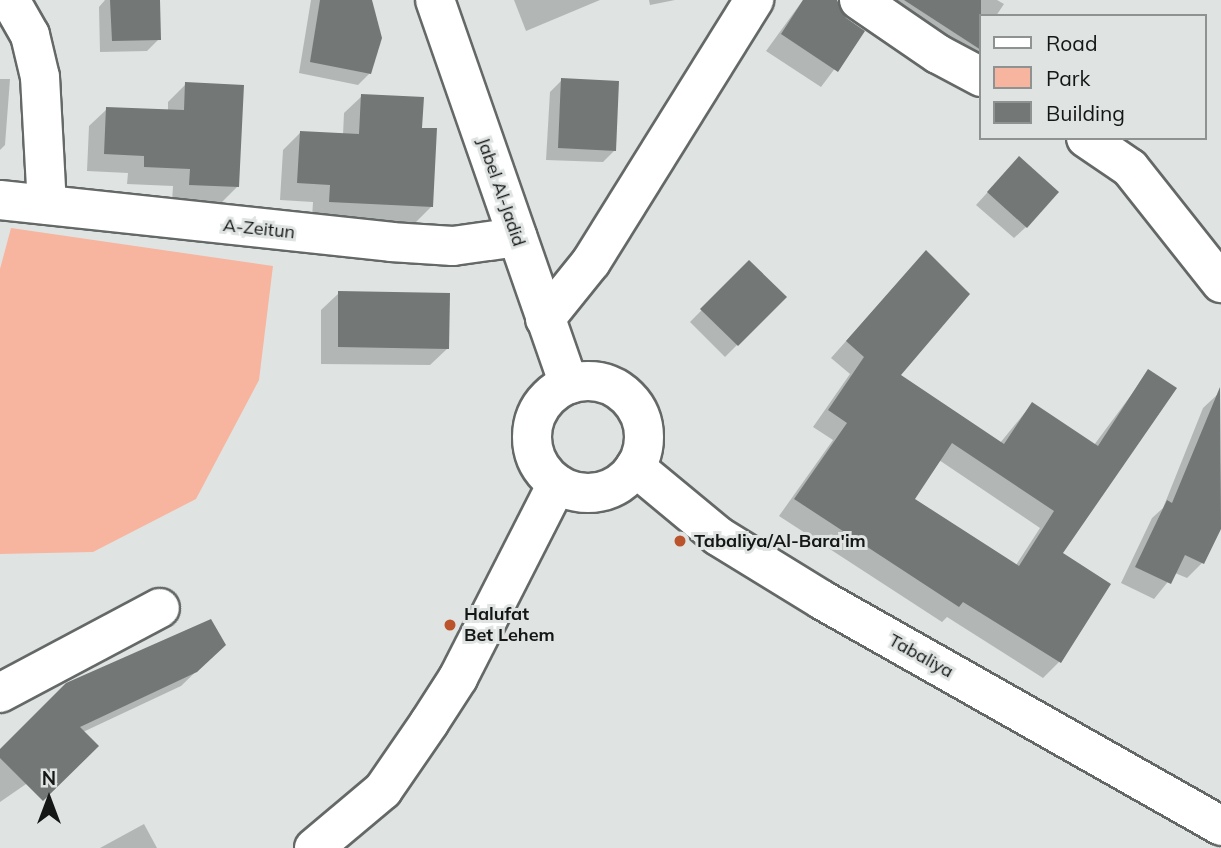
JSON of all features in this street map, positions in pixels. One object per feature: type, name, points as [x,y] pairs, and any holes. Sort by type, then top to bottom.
[{"type":"street","points":[[10,0],[30,35],[40,77],[46,117],[47,205]]},
{"type":"street","name":"Jabel Al-Jadid","points":[[435,0],[569,384]]},
{"type":"street","points":[[545,319],[598,252],[754,0]]},
{"type":"street","points":[[859,0],[938,54],[979,76]]},
{"type":"street","points":[[1089,140],[1130,168],[1221,283]]},
{"type":"street","name":"A-Zeitun","points":[[0,200],[391,242],[453,246],[517,237]]},
{"type":"street","points":[[603,383],[632,402],[644,434],[635,467],[608,489],[591,492],[557,484],[544,471],[532,439],[541,405],[569,384],[603,383]]},
{"type":"street","name":"Tabaliya","points":[[635,467],[718,536],[822,600],[1221,826]]},
{"type":"street","points":[[314,848],[383,790],[414,745],[458,678],[557,484]]},
{"type":"street","points":[[0,693],[160,608]]},
{"type":"green space","points":[[11,228],[273,266],[259,380],[196,499],[93,552],[0,554],[0,269]]},
{"type":"building","points":[[110,0],[160,0],[161,40],[112,41]]},
{"type":"building","points":[[320,0],[372,0],[382,38],[371,74],[310,62]]},
{"type":"building","points":[[803,0],[837,0],[846,18],[865,31],[838,72],[781,34]]},
{"type":"building","points":[[904,0],[981,0],[979,49]]},
{"type":"building","points":[[561,78],[619,81],[616,151],[558,148]]},
{"type":"building","points":[[185,82],[244,85],[239,187],[189,185],[190,169],[144,167],[144,156],[104,154],[106,107],[184,110]]},
{"type":"building","points":[[361,94],[424,97],[422,128],[437,128],[433,207],[329,202],[330,185],[297,183],[300,131],[359,134]]},
{"type":"building","points":[[1019,156],[1059,192],[1027,228],[987,192]]},
{"type":"building","points":[[926,250],[970,294],[901,375],[1004,444],[1032,402],[1098,446],[1148,369],[1177,388],[1063,553],[1111,584],[1061,663],[963,602],[959,607],[794,499],[847,423],[828,410],[864,357],[846,341]],"holes":[[[952,443],[1054,511],[1019,566],[915,499]]]},
{"type":"building","points":[[749,260],[787,297],[738,346],[700,309]]},
{"type":"building","points":[[338,291],[450,293],[449,349],[338,347]]},
{"type":"building","points":[[1220,387],[1221,529],[1204,564],[1185,555],[1171,584],[1135,567],[1167,500],[1172,503]]},
{"type":"building","points":[[211,619],[226,645],[197,672],[80,727],[99,746],[43,801],[0,758],[0,749],[66,683]]},
{"type":"place","name":"Tabaliya/Al-Bara'im","points":[[680,541]]},
{"type":"place","name":"Halufat Bet Lehem","points":[[450,625]]}]
